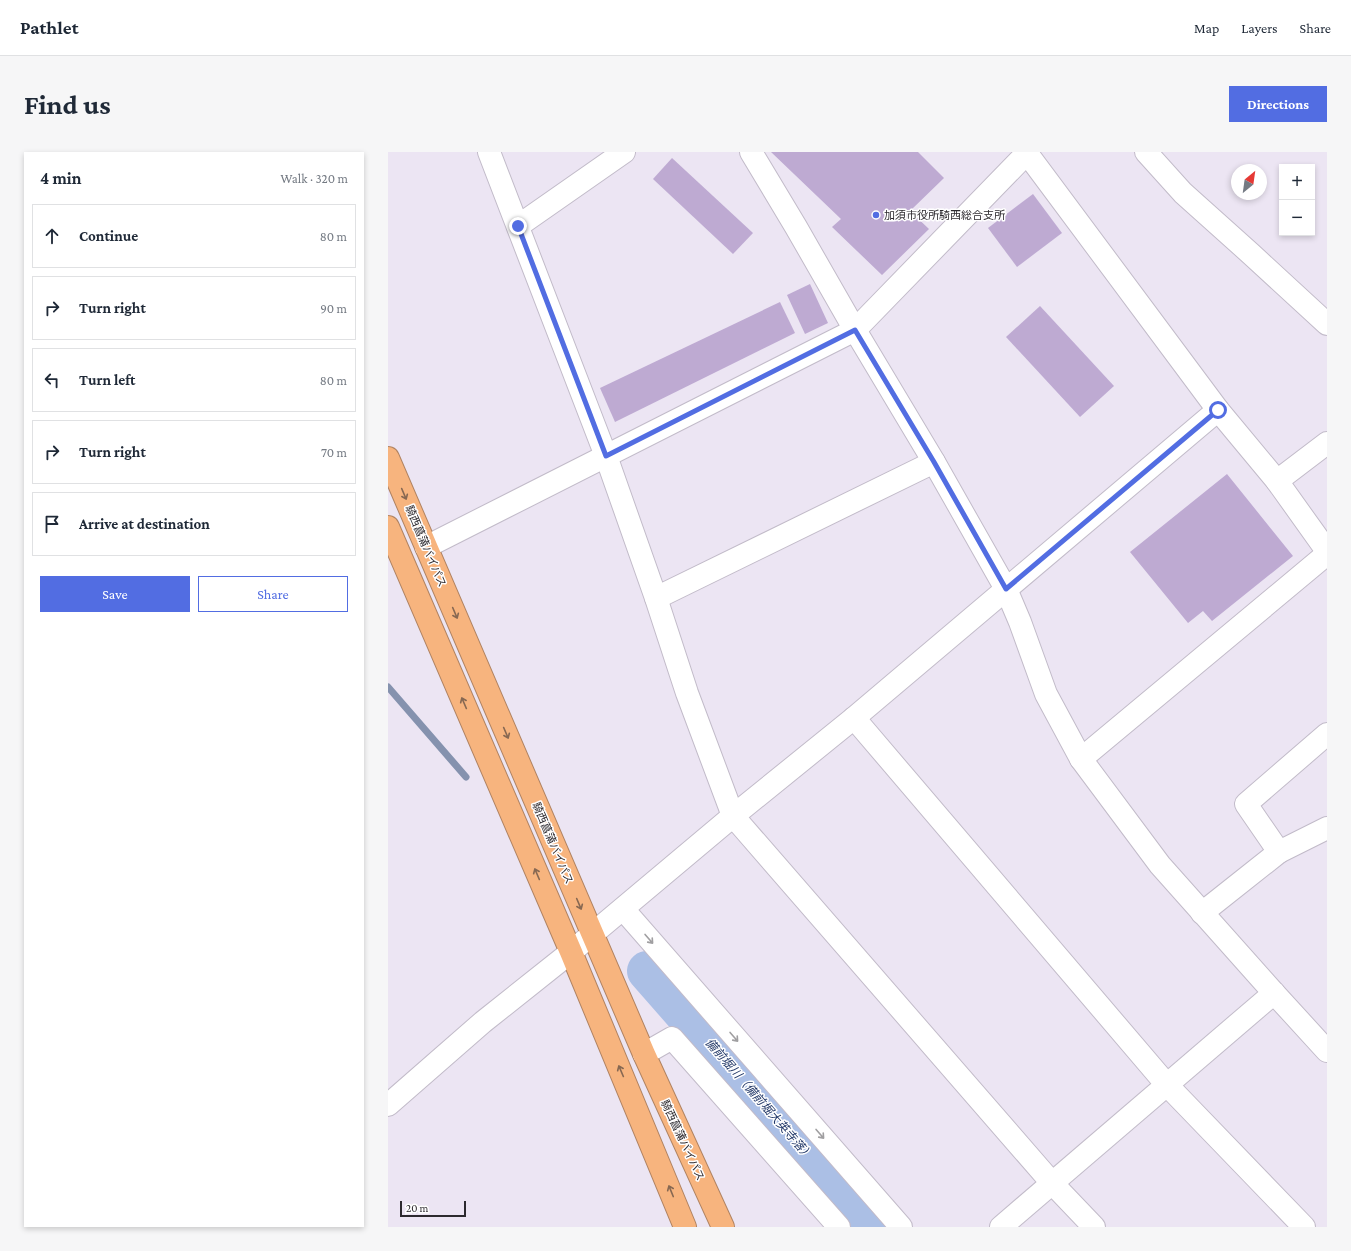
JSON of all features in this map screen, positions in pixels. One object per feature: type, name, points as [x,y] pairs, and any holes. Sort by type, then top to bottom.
[{"type":"highway","name":"騎西菖蒲バイパス","points":[[388,458],[644,1054],[723,1227]]},
{"type":"highway","points":[[388,527],[571,952],[686,1227]]},
{"type":"street","points":[[489,152],[606,456],[687,692],[733,816],[1052,1183],[1094,1227]]},
{"type":"street","points":[[518,226],[624,152]]},
{"type":"street","points":[[751,152],[934,462],[1006,589],[1020,622],[1046,694],[1081,759],[1160,865],[1327,1050]]},
{"type":"street","points":[[426,547],[855,330],[1027,152],[1218,410],[1277,482],[1327,550]]},
{"type":"street","points":[[1146,152],[1183,193],[1327,324]]},
{"type":"street","points":[[388,1105],[483,1022],[623,910],[733,816],[854,718],[1218,410]]},
{"type":"street","points":[[1277,482],[1327,443]]},
{"type":"street","points":[[656,598],[934,462]]},
{"type":"street","points":[[1081,759],[1327,554]]},
{"type":"street","points":[[854,718],[1167,1085],[1304,1227]]},
{"type":"street","points":[[1279,852],[1246,804],[1327,734]]},
{"type":"street","points":[[1202,913],[1279,852],[1327,828]]},
{"type":"street","points":[[623,910],[901,1227]]},
{"type":"street","points":[[1001,1227],[1274,993]]},
{"type":"street","points":[[644,1054],[672,1038],[839,1227]]},
{"type":"building","name":"加須市役所騎西総合支所","points":[[771,152],[918,152],[944,178],[910,211],[929,229],[882,275],[832,227],[841,219]]},
{"type":"building","points":[[672,158],[753,233],[733,254],[653,179]]},
{"type":"building","points":[[1033,194],[1062,233],[1017,267],[988,228]]},
{"type":"building","points":[[810,284],[828,323],[805,334],[787,295]]},
{"type":"building","points":[[780,302],[795,333],[615,422],[600,388]]},
{"type":"building","points":[[1040,306],[1114,386],[1080,417],[1006,337]]},
{"type":"building","points":[[1227,474],[1293,556],[1212,621],[1203,611],[1188,623],[1130,552]]},
{"type":"waterway","name":"備前堀川（備前堀大英寺落）","points":[[388,687],[466,777]]},
{"type":"waterway","name":"備前堀川（備前堀大英寺落）","points":[[647,971],[871,1227]]},
{"type":"place","name":"加須市役所騎西総合支所","points":[[876,215]]},
{"type":"route","points":[[518,226],[606,456],[855,330],[934,462],[1006,589],[1218,410]]}]
